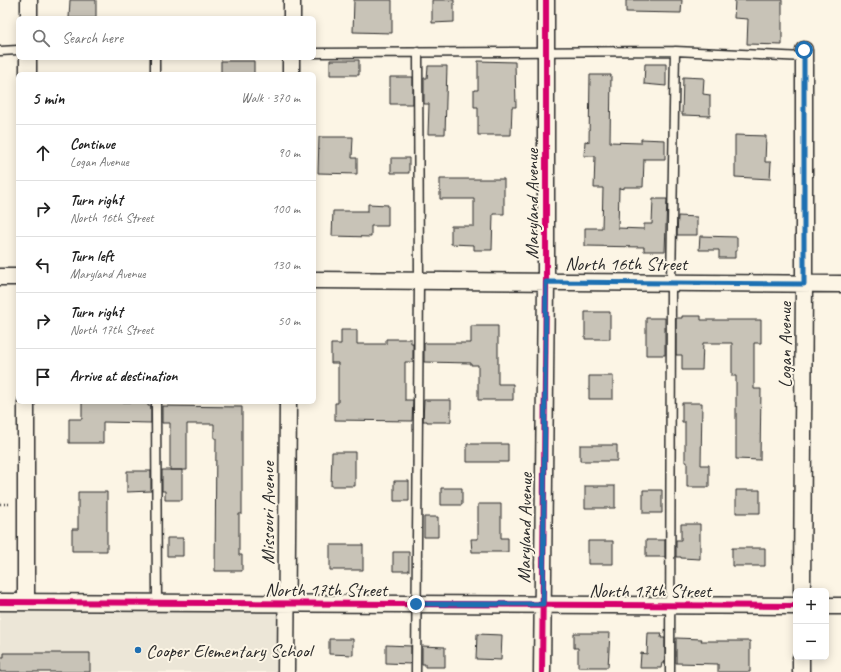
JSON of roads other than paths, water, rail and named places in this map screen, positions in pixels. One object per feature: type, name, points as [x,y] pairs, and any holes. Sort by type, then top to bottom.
[{"type":"street","points":[[29,0],[29,16]]},
{"type":"street","points":[[292,0],[292,16]]},
{"type":"street","name":"Maryland Avenue","points":[[542,672],[546,282],[546,0]]},
{"type":"street","name":"Logan Avenue","points":[[802,588],[804,54]]},
{"type":"street","points":[[28,60],[28,72]]},
{"type":"street","points":[[291,60],[291,72]]},
{"type":"street","points":[[0,277],[16,277]]},
{"type":"street","name":"North 16th Street","points":[[316,280],[841,284]]},
{"type":"street","points":[[26,404],[26,602]]},
{"type":"street","name":"Missouri Avenue","points":[[286,672],[288,404]]},
{"type":"street","name":"North 17th Street","points":[[0,602],[793,606]]},
{"type":"street","points":[[829,606],[841,606]]},
{"type":"street","points":[[801,660],[801,672]]},
{"type":"lane","points":[[0,50],[16,50]]},
{"type":"lane","points":[[670,672],[671,283],[675,51]]},
{"type":"lane","points":[[316,53],[675,51],[804,54]]},
{"type":"lane","points":[[416,672],[419,281],[418,52]]},
{"type":"lane","points":[[155,60],[155,72]]},
{"type":"lane","points":[[156,404],[157,603]]},
{"type":"place","name":"Cooper Elementary School","points":[[138,650]]}]
